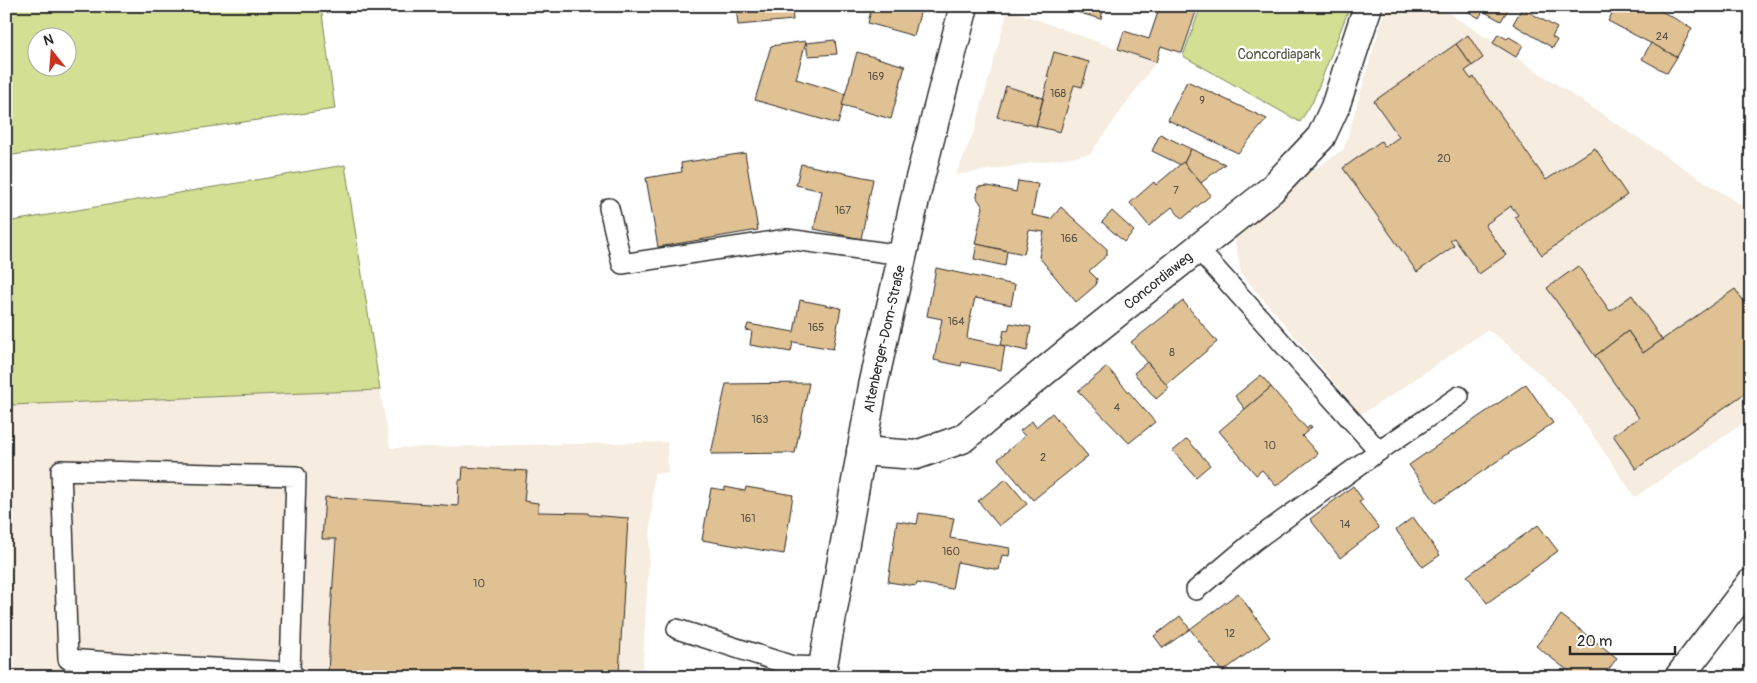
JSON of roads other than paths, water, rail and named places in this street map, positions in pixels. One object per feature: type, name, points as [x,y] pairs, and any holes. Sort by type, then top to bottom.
[{"type":"street","name":"Altenberger-Dom-Straße","points":[[822,672],[873,386],[935,116],[964,6]]},
{"type":"street","name":"Concordiaweg","points":[[861,451],[916,455],[962,439],[1271,190],[1321,137],[1335,108],[1368,6]]},
{"type":"street","points":[[1679,677],[1751,583]]},
{"type":"lane","points":[[609,208],[622,264],[787,239],[902,255]]},
{"type":"lane","points":[[1198,248],[1379,452]]},
{"type":"lane","points":[[1196,590],[1254,541],[1459,396]]},
{"type":"lane","points":[[61,470],[296,476],[293,674],[138,670],[68,658],[61,470]]},
{"type":"lane","points":[[677,629],[793,666],[822,672]]},
{"type":"park label","name":"Concordiapark","points":[[1279,54]]}]
